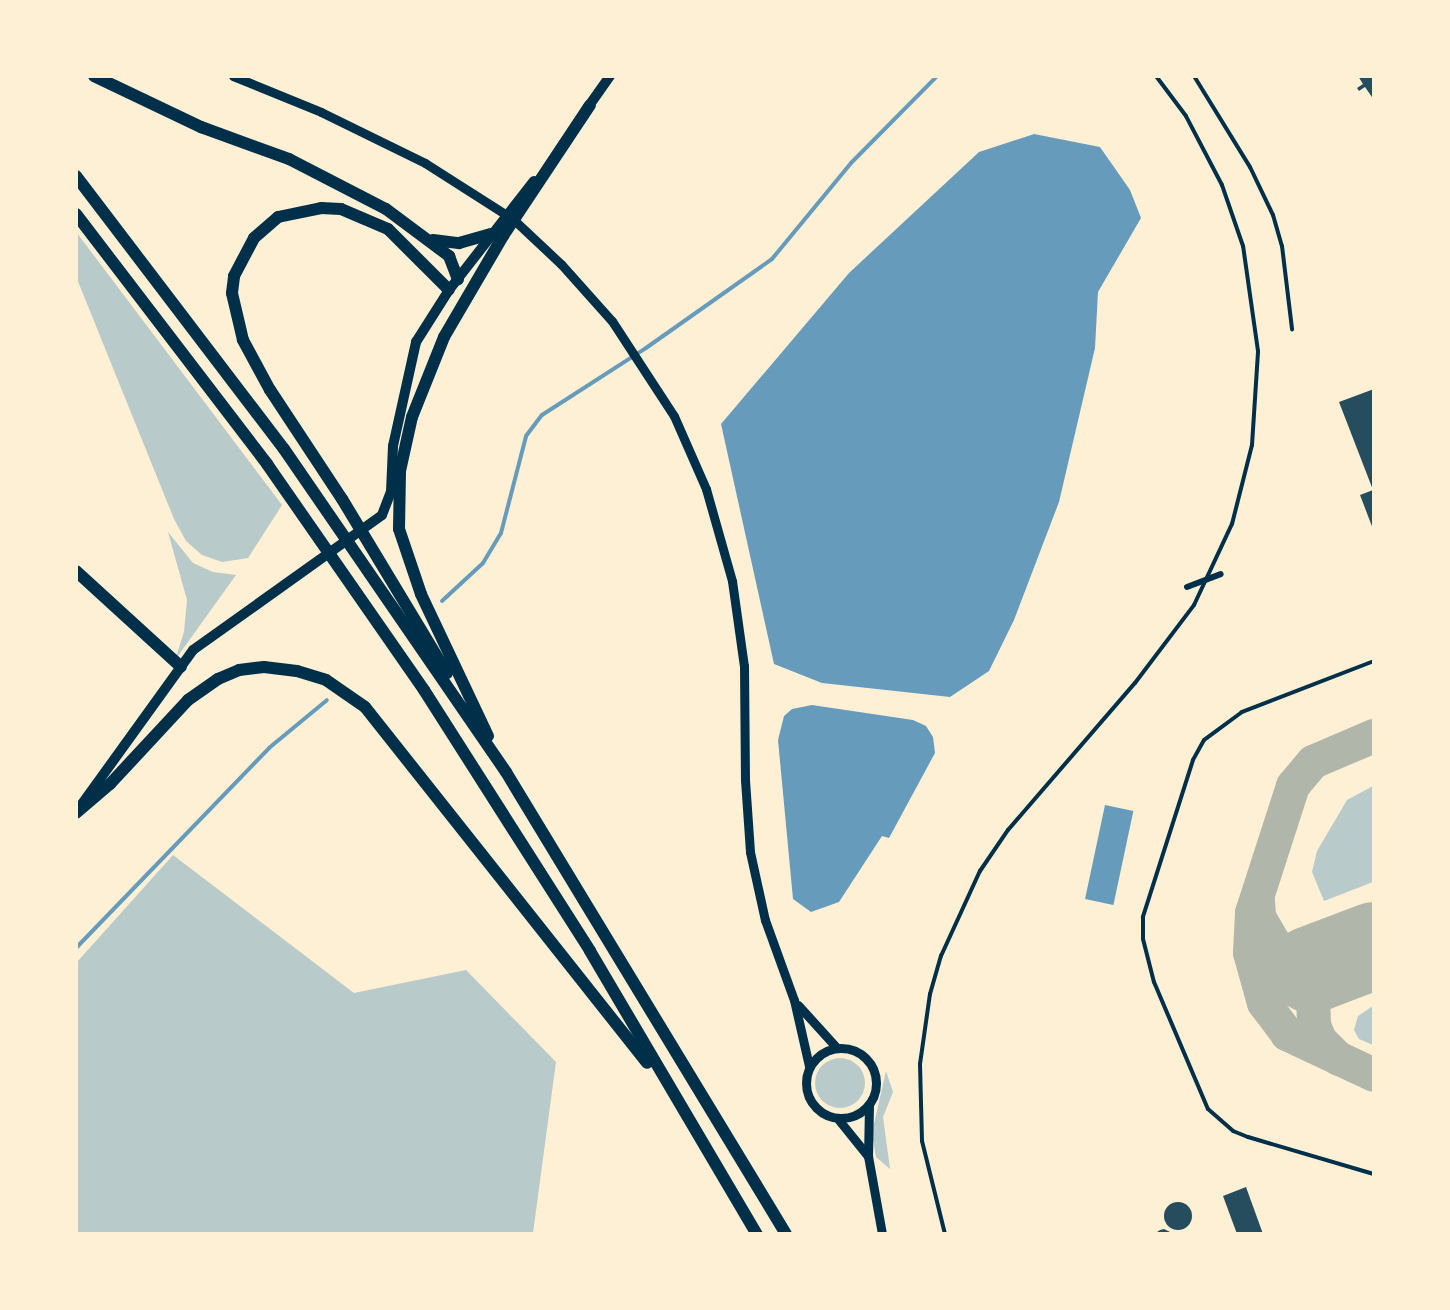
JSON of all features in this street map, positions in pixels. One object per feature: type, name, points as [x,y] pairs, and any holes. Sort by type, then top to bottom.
[{"type":"highway","points":[[94,76],[191,122],[328,177],[433,240],[449,256],[458,279]]},
{"type":"highway","points":[[506,772],[421,594],[399,529],[400,471],[412,417],[444,337],[507,230],[590,105]]},
{"type":"highway","points":[[76,176],[284,449],[506,772]]},
{"type":"highway","points":[[449,290],[388,230],[341,209],[321,208],[278,217],[254,238],[234,276],[232,293],[243,340],[270,390],[342,499],[786,1233]]},
{"type":"highway","points":[[76,214],[267,464],[424,690],[590,951],[672,1095],[757,1233]]},
{"type":"highway","points":[[433,240],[459,243],[491,234]]},
{"type":"highway","points":[[76,571],[181,667]]},
{"type":"highway","points":[[76,812],[110,784],[188,700],[218,680],[239,670],[264,667],[326,680],[365,707],[672,1095]]},
{"type":"main road","points":[[232,76],[321,112],[425,163],[513,219],[561,264],[612,321],[644,363],[693,458],[732,581],[744,666],[745,780],[750,852],[766,927],[794,1000],[809,1066],[806,1085],[812,1103],[838,1119],[868,1156]]},
{"type":"main road","points":[[76,812],[193,650],[370,527],[382,515],[391,492],[393,446],[416,342],[449,290],[537,178],[610,76]]},
{"type":"main road","points":[[794,1000],[818,1031],[837,1048]]},
{"type":"main road","points":[[809,1066],[816,1056],[837,1048],[858,1051],[873,1067],[876,1088],[869,1105],[868,1156],[882,1233]]},
{"type":"main road","points":[[838,1119],[850,1117],[869,1105]]},
{"type":"street","points":[[1187,587],[1221,574]]},
{"type":"lane","points":[[945,1233],[922,1141],[920,1064],[930,994],[941,956],[980,871],[1008,830],[1135,683],[1194,605],[1232,524],[1252,445],[1258,351],[1243,246],[1222,185],[1186,116],[1156,76]]},
{"type":"lane","points":[[1194,76],[1250,166],[1273,215],[1282,246],[1292,329]]},
{"type":"lane","points":[[1374,661],[1242,712],[1204,740],[1193,760],[1143,917],[1143,939],[1154,982],[1208,1109],[1233,1131],[1248,1137],[1374,1174]]},
{"type":"shaded area","points":[[77,233],[282,505],[248,558],[222,562],[202,555],[186,541],[174,519],[77,279]]},
{"type":"shaded area","points":[[168,532],[193,563],[213,572],[236,575],[175,660],[184,632],[187,600]]},
{"type":"shaded area","points":[[1373,786],[1373,882],[1324,901],[1312,872],[1317,851],[1347,800]]},
{"type":"shaded area","points":[[173,855],[354,993],[466,970],[556,1062],[533,1233],[77,1233],[77,962]]},
{"type":"shaded area","points":[[1373,1006],[1373,1045],[1359,1039],[1354,1030],[1358,1016]]},
{"type":"shaded area","points":[[845,1058],[858,1065],[864,1073],[864,1093],[858,1101],[850,1107],[835,1108],[822,1101],[816,1093],[815,1078],[822,1065],[830,1059]]},
{"type":"shaded area","points":[[886,1071],[893,1092],[883,1117],[890,1169],[876,1157],[872,1133]]},
{"type":"water","points":[[1034,134],[1100,147],[1130,190],[1141,218],[1098,292],[1095,348],[1059,502],[1014,620],[989,671],[950,697],[822,683],[774,664],[721,424],[849,273],[979,152]]},
{"type":"water","points":[[812,705],[913,720],[926,726],[933,737],[935,753],[889,838],[882,836],[839,902],[811,912],[793,899],[778,740],[784,716],[792,709]]},
{"type":"water","points":[[1105,805],[1133,811],[1113,905],[1085,899]]},
{"type":"building","points":[[1358,76],[1374,76],[1374,100],[1365,87],[1359,91],[1357,88],[1363,84]]},
{"type":"building","points":[[1374,389],[1373,529],[1360,495],[1373,490],[1339,402]]},
{"type":"building","points":[[1246,1187],[1263,1234],[1237,1234],[1223,1196]]},
{"type":"building","points":[[1178,1202],[1188,1206],[1192,1216],[1188,1226],[1178,1230],[1168,1226],[1164,1216],[1168,1206]]},
{"type":"building","points":[[1164,1229],[1174,1234],[1154,1234],[1160,1230]]},
{"type":"waterway","points":[[442,601],[483,563],[501,533],[526,436],[542,415],[646,348],[772,259],[851,163],[937,76]]},
{"type":"waterway","points":[[76,948],[269,748],[327,700]]},
{"type":"taxiway","points":[[1374,736],[1313,762],[1293,786],[1252,913],[1250,953],[1264,1003],[1287,1034],[1374,1075]]},
{"type":"taxiway","points":[[1258,901],[1259,917],[1275,945],[1303,960],[1323,960],[1374,944]]},
{"type":"taxiway","points":[[1339,1059],[1320,1040],[1314,1025],[1313,998],[1328,970],[1354,954]]},
{"type":"runway","points":[[1311,969],[1374,945]]}]
